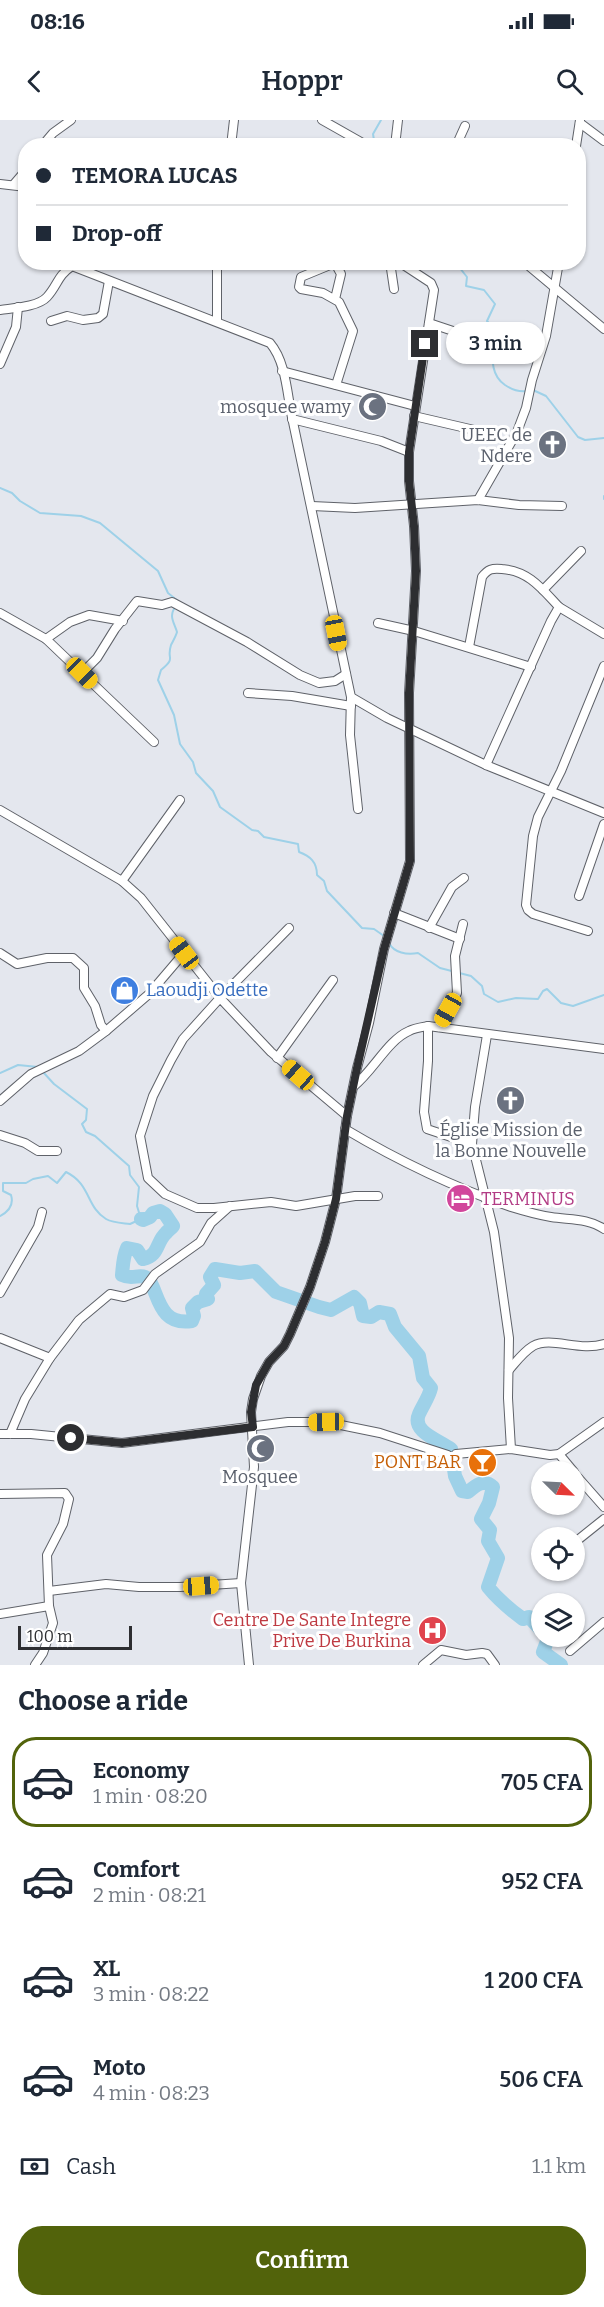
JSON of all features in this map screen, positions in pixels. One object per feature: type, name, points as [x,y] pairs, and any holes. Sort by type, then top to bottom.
[{"type":"street","points":[[49,138],[71,120]]},
{"type":"street","points":[[232,138],[234,120]]},
{"type":"street","points":[[322,120],[353,138]]},
{"type":"street","points":[[396,138],[398,120]]},
{"type":"street","points":[[577,138],[580,122],[604,141]]},
{"type":"street","points":[[460,138],[465,126]]},
{"type":"street","points":[[14,184],[18,179]]},
{"type":"street","points":[[0,184],[18,185]]},
{"type":"street","points":[[0,310],[46,298],[56,280],[66,270]]},
{"type":"street","points":[[85,270],[270,343],[275,349],[312,506],[351,701],[350,735],[358,809]]},
{"type":"street","points":[[217,270],[217,321]]},
{"type":"street","points":[[318,270],[301,277],[299,287],[323,293],[339,302],[353,331],[336,385]]},
{"type":"street","points":[[335,299],[341,274],[339,270]]},
{"type":"street","points":[[391,270],[394,289]]},
{"type":"street","points":[[249,1665],[242,1583],[252,1492],[253,1427],[251,1412],[256,1385],[269,1362],[284,1346],[310,1287],[325,1242],[336,1199],[347,1116],[384,949],[410,861],[408,728],[416,571],[414,526],[410,503],[409,452],[434,297],[431,283],[411,270]]},
{"type":"street","points":[[533,270],[604,328]]},
{"type":"street","points":[[478,500],[517,432],[546,336],[558,270]]},
{"type":"street","points":[[51,321],[67,316],[83,320],[98,318],[104,310],[110,281]]},
{"type":"street","points":[[0,364],[16,327],[18,307]]},
{"type":"street","points":[[429,323],[453,331],[470,344]]},
{"type":"street","points":[[282,371],[415,405]]},
{"type":"street","points":[[414,416],[483,432]]},
{"type":"street","points":[[292,419],[381,441],[409,452]]},
{"type":"street","points":[[312,506],[355,508],[478,500],[519,505],[562,506]]},
{"type":"street","points":[[543,590],[581,551]]},
{"type":"street","points":[[469,646],[482,577],[494,568],[514,570],[529,576],[559,607],[604,634]]},
{"type":"street","points":[[82,673],[97,658],[137,601],[162,605],[172,602],[248,642],[300,675],[319,683],[335,681],[346,674]]},
{"type":"street","points":[[486,765],[559,607]]},
{"type":"street","points":[[0,613],[46,639],[154,742]]},
{"type":"street","points":[[46,639],[70,622],[89,615],[123,621]]},
{"type":"street","points":[[378,623],[469,646],[531,667]]},
{"type":"street","points":[[588,931],[533,914],[526,905],[533,836],[538,817],[551,792],[604,666]]},
{"type":"street","points":[[248,693],[351,701],[486,765],[604,813]]},
{"type":"street","points":[[122,881],[180,800]]},
{"type":"street","points":[[0,810],[122,881],[141,898],[220,998],[277,1058],[347,1116]]},
{"type":"street","points":[[579,896],[604,824]]},
{"type":"street","points":[[429,928],[452,887],[464,878]]},
{"type":"street","points":[[394,913],[460,939]]},
{"type":"street","points":[[438,1027],[457,993],[456,956],[463,924]]},
{"type":"street","points":[[288,928],[183,1039],[171,1060],[153,1096],[140,1136],[148,1178],[165,1194],[197,1208],[271,1202],[296,1206],[336,1199],[378,1196]]},
{"type":"street","points":[[0,953],[17,964],[47,958],[73,958],[84,968],[84,988],[106,1031]]},
{"type":"street","points":[[0,1101],[31,1074],[79,1051],[106,1031],[149,994],[184,953]]},
{"type":"street","points":[[277,1058],[333,980]]},
{"type":"street","points":[[354,1086],[366,1076],[393,1043],[408,1031],[428,1026],[604,1049]]},
{"type":"street","points":[[428,1026],[424,1112],[427,1129],[472,1144]]},
{"type":"street","points":[[487,1035],[475,1107],[472,1144],[494,1232],[509,1338],[508,1398],[511,1449]]},
{"type":"street","points":[[345,1129],[370,1144],[484,1198],[548,1216],[590,1221],[604,1229]]},
{"type":"street","points":[[0,1135],[25,1143],[38,1152],[57,1151]]},
{"type":"street","points":[[10,1434],[25,1399],[50,1358],[79,1320],[110,1294],[124,1297],[143,1290],[162,1268],[200,1242],[211,1223],[231,1206]]},
{"type":"street","points":[[0,1293],[38,1227],[42,1212]]},
{"type":"street","points":[[0,1338],[50,1358]]},
{"type":"street","points":[[509,1370],[524,1353],[538,1344],[554,1343],[584,1348],[604,1344]]},
{"type":"street","points":[[0,1434],[31,1434],[122,1443],[288,1422],[326,1422],[380,1433],[452,1455],[511,1449],[550,1455],[559,1454],[604,1422]]},
{"type":"street","points":[[559,1454],[565,1461]]},
{"type":"street","points":[[585,1485],[604,1507]]},
{"type":"street","points":[[0,1494],[65,1493],[69,1499],[63,1524],[47,1555],[49,1606],[53,1623],[43,1653],[35,1665]]},
{"type":"street","points":[[585,1534],[604,1519]]},
{"type":"street","points":[[49,1591],[106,1584],[180,1587],[242,1583]]},
{"type":"street","points":[[0,1614],[49,1606]]},
{"type":"street","points":[[570,1651],[604,1622]]},
{"type":"street","points":[[423,1665],[441,1650],[466,1655],[487,1654],[495,1665]]},
{"type":"waterway","points":[[374,138],[373,134],[381,120]]},
{"type":"waterway","points":[[461,270],[467,277],[466,286],[484,290],[495,304],[487,321],[493,328],[495,373],[505,385],[518,391],[528,391]]},
{"type":"waterway","points":[[533,390],[546,396],[578,437],[585,440],[604,438]]},
{"type":"waterway","points":[[0,488],[12,493],[20,501],[40,513],[81,516],[100,523],[158,571],[168,593],[178,601]]},
{"type":"waterway","points":[[176,606],[172,616],[177,632],[171,645],[170,660],[161,670],[158,680],[174,715],[180,744],[193,762],[196,773],[213,791],[220,807],[252,830],[258,831],[264,837],[298,844],[299,852],[314,863],[317,875],[324,881],[327,891],[362,928],[374,929],[384,936]]},
{"type":"waterway","points":[[389,943],[397,951],[418,953],[440,968],[471,976],[482,986],[484,994],[498,1002],[516,998],[538,999],[547,989],[561,1003],[573,1006],[604,995]]},
{"type":"waterway","points":[[0,1073],[18,1065],[38,1067]]},
{"type":"waterway","points":[[0,1216],[8,1210],[12,1202],[11,1195],[3,1191],[3,1183],[26,1183],[48,1176],[57,1183],[66,1172],[80,1183],[95,1208],[106,1219],[130,1224],[141,1219],[137,1206],[139,1187],[130,1175],[129,1166],[95,1136],[86,1132],[82,1124],[86,1120],[87,1109],[54,1084],[43,1072]]},
{"type":"waterway","points":[[141,1219],[160,1211],[165,1214],[173,1226],[163,1237],[155,1252],[148,1257],[143,1259],[137,1250],[127,1248],[122,1275],[145,1277],[153,1287],[164,1311],[171,1318],[192,1321],[194,1316],[192,1308],[198,1302],[208,1299],[206,1294],[214,1285],[210,1277],[215,1269],[240,1273],[255,1271],[276,1292],[319,1307],[331,1310],[354,1297],[360,1303],[363,1316],[371,1317],[379,1312],[390,1314],[395,1327],[419,1356],[423,1378],[431,1388],[419,1414],[419,1426],[422,1431],[451,1449],[455,1476],[462,1491],[468,1492],[483,1483],[493,1487],[489,1503],[481,1519],[490,1530],[488,1541],[498,1558],[488,1587],[523,1619],[529,1617],[531,1619]]},
{"type":"waterway","points":[[545,1647],[543,1652],[561,1665]]},
{"type":"place","name":"mosquee wamy","points":[[372,407]]},
{"type":"place","name":"UEEC de Ndere","points":[[553,445]]},
{"type":"place","name":"Laoudji Odette","points":[[125,990]]},
{"type":"place","name":"Église Mission de la Bonne Nouvelle","points":[[511,1101]]},
{"type":"place","name":"TERMINUS","points":[[460,1199]]},
{"type":"place","name":"Mosquee","points":[[260,1448]]},
{"type":"place","name":"PONT BAR","points":[[482,1462]]},
{"type":"place","name":"Centre De Sante Integre Prive De Burkina","points":[[432,1630]]},
{"type":"route","points":[[71,1438],[122,1443],[179,1438],[253,1427],[251,1412],[256,1385],[269,1362],[284,1346],[290,1334],[310,1287],[325,1242],[336,1199],[347,1116],[357,1068],[384,949],[410,861],[412,844],[408,728],[416,571],[414,526],[410,503],[409,452],[425,344]]}]
